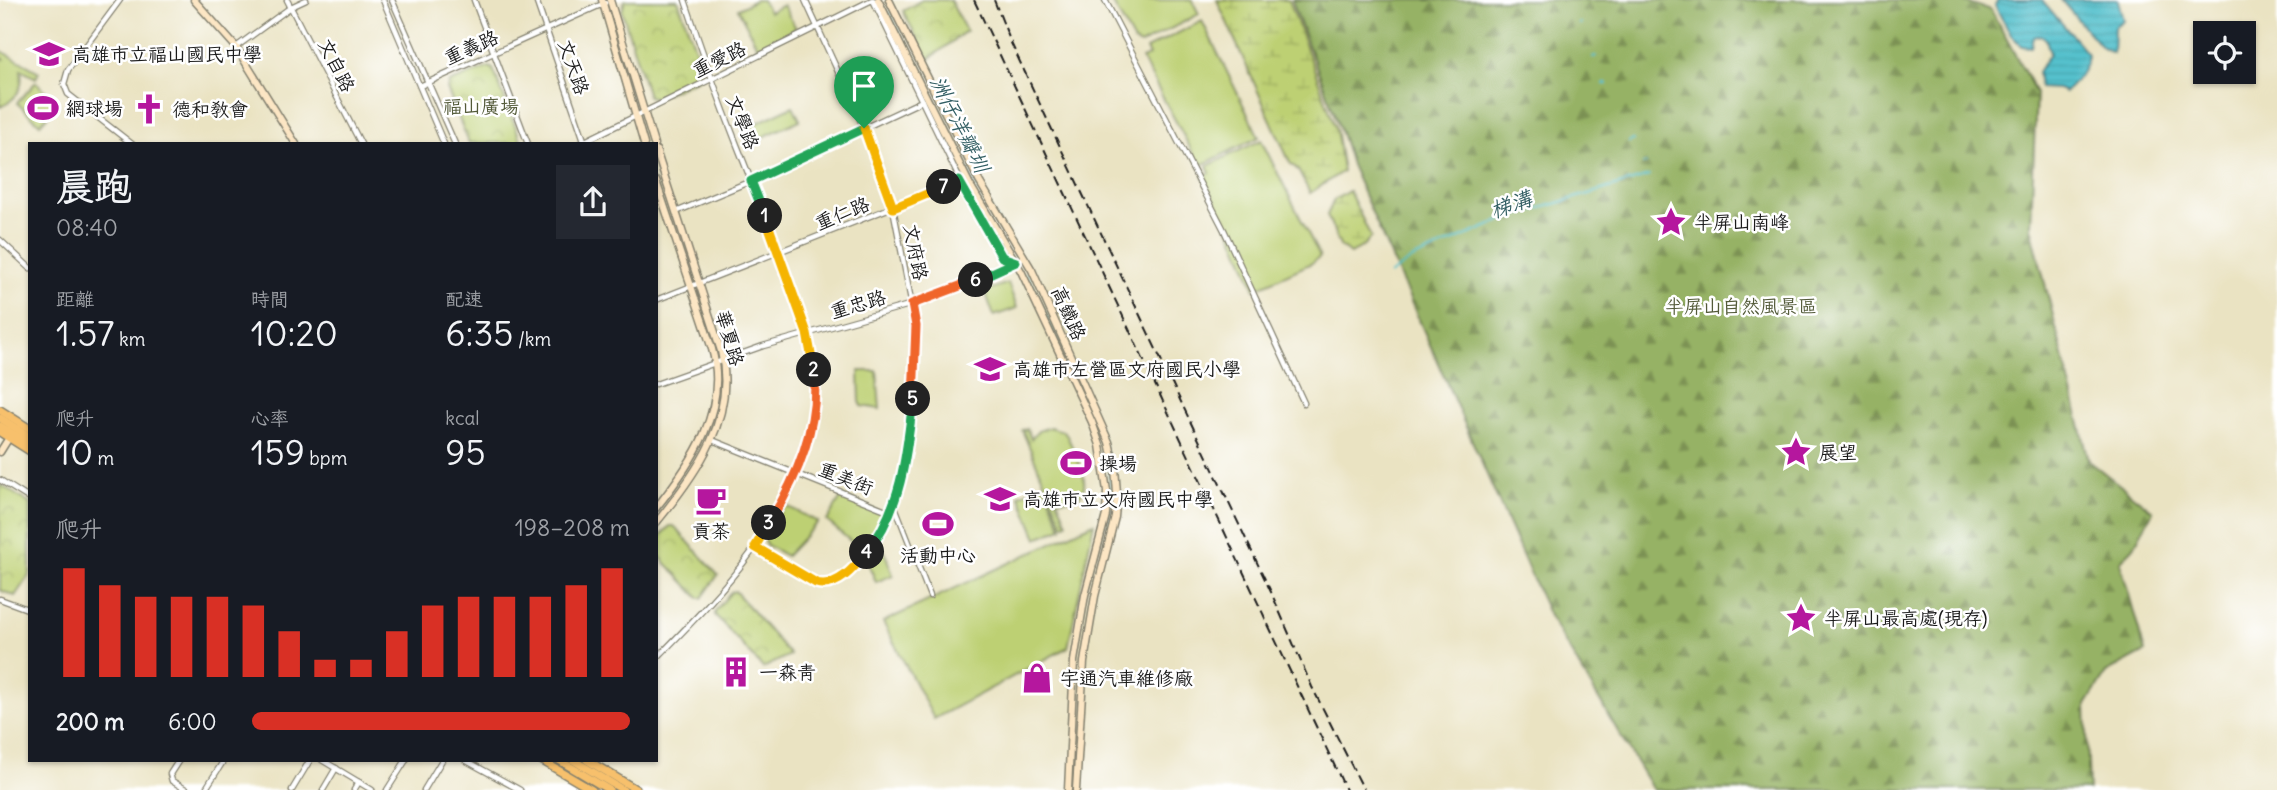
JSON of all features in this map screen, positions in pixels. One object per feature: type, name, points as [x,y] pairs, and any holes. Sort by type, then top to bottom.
[{"type":"main road","points":[[0,410],[28,449]]},
{"type":"main road","points":[[0,418],[28,442]]},
{"type":"main road","points":[[0,426],[28,436]]},
{"type":"main road","points":[[0,432],[28,429]]},
{"type":"main road","points":[[544,762],[592,790]]},
{"type":"main road","points":[[562,762],[609,790]]},
{"type":"main road","points":[[576,762],[623,790]]},
{"type":"main road","points":[[590,762],[637,790]]},
{"type":"street","points":[[120,0],[68,70],[64,84],[68,94],[129,142]]},
{"type":"street","points":[[194,0],[236,47],[295,142]]},
{"type":"street","name":"文自路","points":[[287,0],[360,142]]},
{"type":"street","points":[[236,47],[306,0]]},
{"type":"street","points":[[383,0],[443,142]]},
{"type":"street","points":[[391,0],[454,142]]},
{"type":"street","points":[[474,0],[527,142]]},
{"type":"street","name":"文天路","points":[[536,0],[583,142]]},
{"type":"street","name":"文學路","points":[[658,657],[706,609],[755,547],[783,502],[796,474],[810,431],[816,387],[807,333],[711,79],[685,0]]},
{"type":"street","name":"文府路","points":[[755,547],[816,583],[827,585],[844,576],[875,542],[891,512],[906,457],[912,401],[916,326],[893,208],[864,128],[805,0]]},
{"type":"street","name":"重愛路","points":[[585,142],[875,0]]},
{"type":"street","name":"高鐵路","points":[[875,0],[959,181],[1002,257],[1016,262]]},
{"type":"street","name":"高鐵路","points":[[875,0],[970,186],[1016,262],[1092,422],[1106,470],[1106,515],[1086,595],[1074,661],[1068,790]]},
{"type":"street","name":"高鐵路","points":[[889,0],[979,181],[1025,257],[1109,442],[1115,468],[1115,517],[1095,596],[1084,662],[1076,790]]},
{"type":"street","points":[[1105,0],[1219,218],[1304,403]]},
{"type":"street","points":[[608,1],[653,142]]},
{"type":"street","points":[[608,1],[643,142]]},
{"type":"street","name":"重義路","points":[[420,86],[608,1]]},
{"type":"street","points":[[676,212],[751,181],[922,101]]},
{"type":"street","name":"華夏路","points":[[658,156],[676,212],[694,286]]},
{"type":"street","name":"重仁路","points":[[658,299],[959,181]]},
{"type":"street","name":"華夏路","points":[[658,187],[726,379],[712,440],[699,467],[658,520]]},
{"type":"street","points":[[0,240],[28,266]]},
{"type":"street","name":"重忠路","points":[[658,383],[719,360],[912,304],[1025,257]]},
{"type":"street","name":"華夏路","points":[[658,505],[691,463],[704,434],[716,394],[719,360]]},
{"type":"street","points":[[0,452],[13,430]]},
{"type":"street","name":"重美街","points":[[712,440],[891,512]]},
{"type":"street","points":[[0,480],[28,498]]},
{"type":"street","name":"重美街","points":[[894,503],[930,596]]},
{"type":"street","points":[[658,509],[664,513]]},
{"type":"street","points":[[0,599],[28,609]]},
{"type":"street","points":[[1074,661],[1084,662]]},
{"type":"street","points":[[178,762],[170,774],[172,781],[187,790]]},
{"type":"street","points":[[205,790],[223,762]]},
{"type":"street","points":[[292,790],[309,762]]},
{"type":"street","points":[[326,762],[372,790]]},
{"type":"street","points":[[387,790],[405,762]]},
{"type":"street","points":[[424,790],[441,762]]},
{"type":"street","points":[[469,762],[520,790]]},
{"type":"street","points":[[323,790],[336,768]]},
{"type":"street","points":[[354,790],[359,782]]},
{"type":"green space","points":[[625,0],[678,0],[703,70],[698,79],[655,98],[648,96],[622,11]]},
{"type":"green space","points":[[755,0],[762,0],[769,12],[783,5],[796,28],[758,48],[738,9]]},
{"type":"green space","points":[[922,0],[950,0],[966,31],[928,60],[903,11]]},
{"type":"green space","points":[[1111,0],[1192,0],[1199,14],[1140,45],[1134,42]]},
{"type":"green space","points":[[1217,0],[1289,0],[1336,129],[1343,171],[1310,193],[1298,170],[1290,163]]},
{"type":"green space","name":"半屏山自然風景區","points":[[1292,0],[1960,0],[1991,10],[2036,93],[2031,227],[2089,461],[2153,511],[2134,547],[2120,562],[2145,652],[2106,673],[2086,705],[2089,790],[1653,790],[1549,616],[1351,165]]},
{"type":"green space","points":[[1202,21],[1259,137],[1200,166],[1142,59],[1149,56],[1146,49]]},
{"type":"green space","points":[[0,50],[39,72],[36,78],[21,70],[18,93],[0,107],[0,60],[4,59],[0,57]]},
{"type":"green space","name":"福山廣場","points":[[489,67],[493,69],[522,142],[469,142],[447,89],[449,83]]},
{"type":"green space","points":[[36,82],[59,104],[40,124],[17,103]]},
{"type":"green space","points":[[793,106],[800,120],[750,143],[744,129]]},
{"type":"green space","points":[[1261,140],[1320,257],[1255,289],[1236,242],[1203,177],[1210,173],[1207,166]]},
{"type":"green space","points":[[1349,191],[1371,237],[1350,254],[1340,246],[1327,215],[1334,200]]},
{"type":"green space","points":[[1008,283],[1017,308],[994,316],[985,291]]},
{"type":"green space","points":[[859,371],[877,371],[880,409],[862,406]]},
{"type":"green space","points":[[1050,427],[1063,431],[1067,436],[1084,478],[1084,488],[1080,495],[1072,499],[1057,499],[1067,523],[1063,525],[1022,430],[1027,429],[1031,439],[1038,431]]},
{"type":"green space","points":[[0,484],[28,503],[28,577],[15,596],[0,590]]},
{"type":"green space","points":[[1044,485],[1062,528],[1037,538],[1019,495]]},
{"type":"green space","points":[[842,496],[882,513],[881,520],[862,551],[827,521]]},
{"type":"green space","points":[[785,505],[818,522],[786,556],[765,544],[764,539]]},
{"type":"green space","points":[[1094,523],[1068,647],[934,719],[883,622]]},
{"type":"green space","points":[[670,526],[674,526],[718,575],[702,598],[658,555],[658,539]]},
{"type":"green space","points":[[881,542],[893,575],[876,582],[868,563]]},
{"type":"green space","points":[[735,591],[790,655],[763,668],[715,615],[715,611],[731,592]]},
{"type":"water","points":[[1998,0],[2042,0],[2088,54],[2077,79],[2065,92],[2040,88],[2038,72],[2050,53],[2046,39],[2041,35],[2033,37],[2031,47],[2022,46],[2011,35],[1995,6]]},
{"type":"water","points":[[2061,0],[2118,0],[2123,20],[2114,27],[2113,53],[2102,48]]},
{"type":"waterway","name":"洲仔洋瓣圳","points":[[889,12],[974,183],[1012,245]]},
{"type":"waterway","points":[[1629,142],[1633,140]]},
{"type":"waterway","name":"梯溝","points":[[1389,275],[1412,259],[1507,218],[1649,176]]},
{"type":"waterway","name":"洲仔洋瓣圳","points":[[1026,273],[1038,297]]},
{"type":"waterway","name":"洲仔洋瓣圳","points":[[1042,307],[1082,387],[1103,442],[1111,499],[1108,528]]},
{"type":"railway","points":[[974,0],[1346,790]]},
{"type":"railway","points":[[994,0],[1011,43],[1271,592],[1312,687],[1364,790]]},
{"type":"place","name":"高雄市立福山國民中學","points":[[49,54]]},
{"type":"place","name":"網球場","points":[[43,108]]},
{"type":"place","name":"德和教會","points":[[149,109]]},
{"type":"place","name":"半屏山南峰","points":[[1671,222]]},
{"type":"place","name":"高雄市左營區文府國民小學","points":[[990,369]]},
{"type":"place","name":"展望","points":[[1796,452]]},
{"type":"place","name":"操場","points":[[1076,463]]},
{"type":"place","name":"高雄市立文府國民中學","points":[[1000,499]]},
{"type":"place","name":"貢茶","points":[[711,500]]},
{"type":"place","name":"活動中心","points":[[938,524]]},
{"type":"place","name":"半屏山最高處(現存)","points":[[1801,618]]},
{"type":"place","name":"一森青","points":[[736,672]]},
{"type":"place","name":"宇通汽車維修廠","points":[[1037,678]]},
{"type":"route","points":[[864,128],[893,208],[959,181],[1002,257],[1016,262],[912,304],[916,326],[915,364],[901,482],[891,512],[875,542],[844,576],[827,585],[816,583],[755,547],[783,502],[796,474],[810,431],[816,387],[807,333],[751,181],[864,128]]}]
